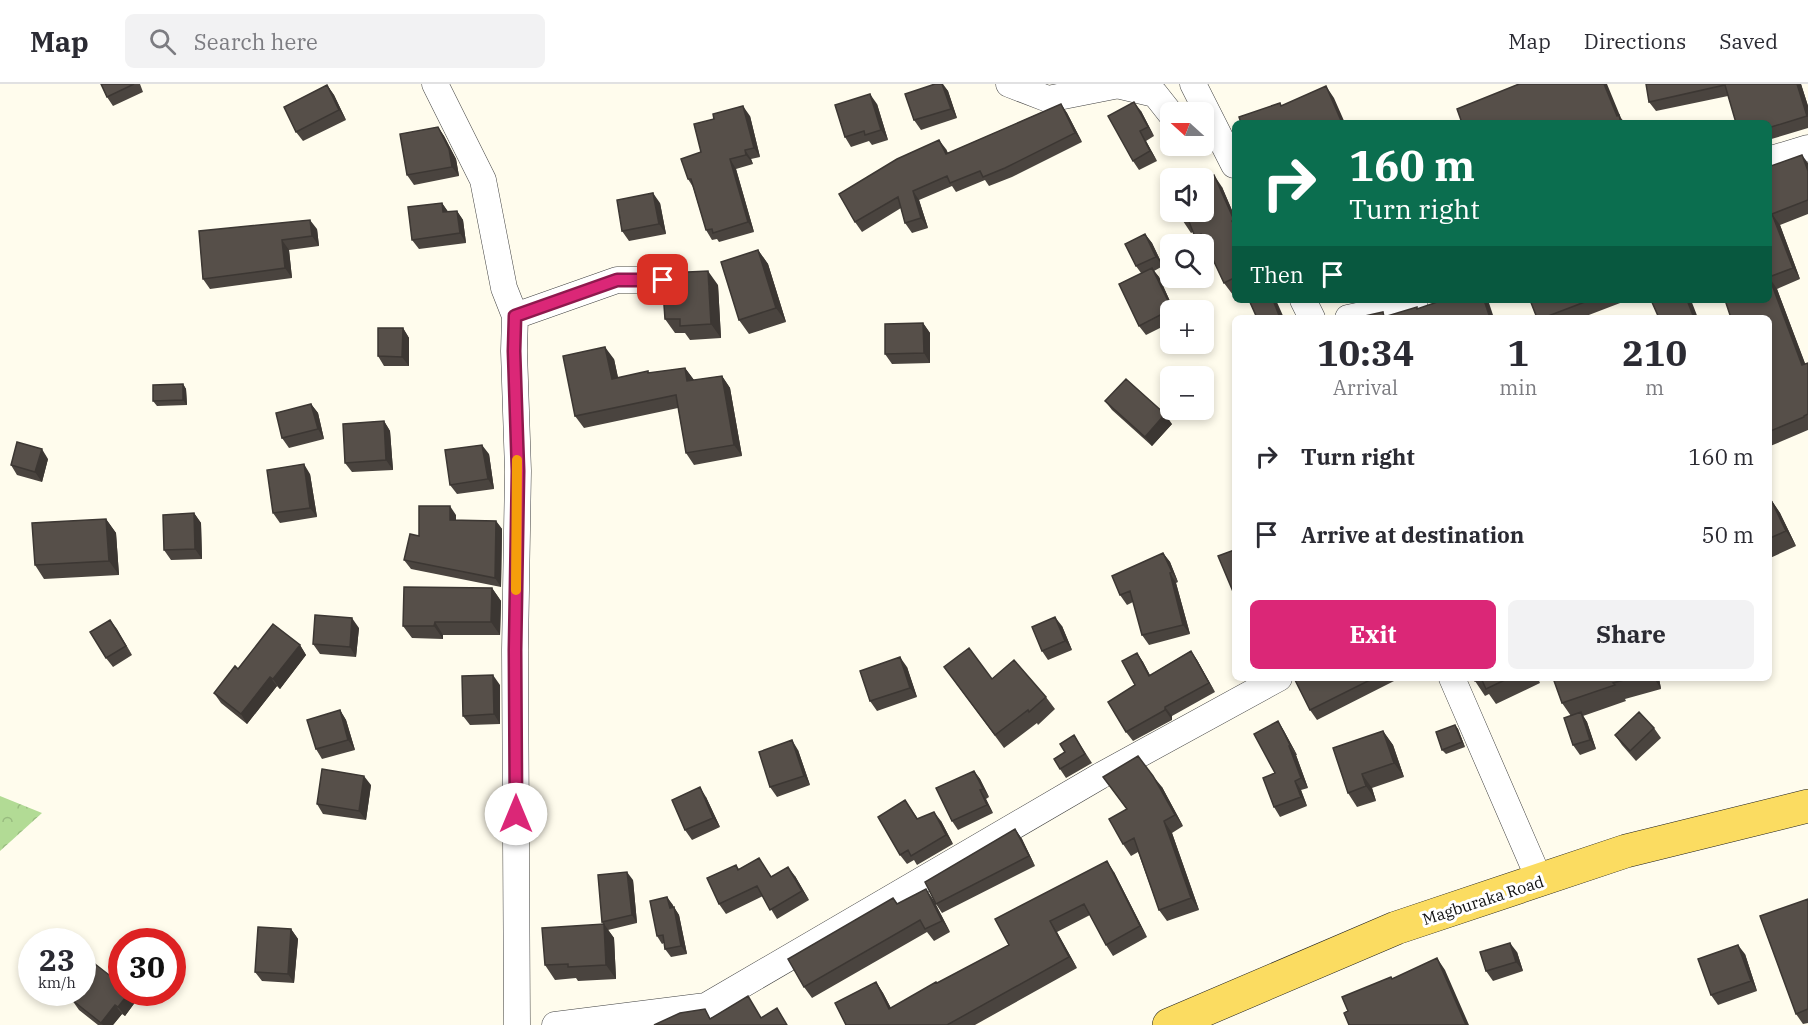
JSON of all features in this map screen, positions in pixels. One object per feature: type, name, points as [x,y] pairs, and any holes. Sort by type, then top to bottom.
[{"type":"main road","name":"Magburaka Road","points":[[1169,1025],[1396,928],[1626,851],[1808,806]]},
{"type":"street","points":[[435,84],[483,180],[504,288],[515,316],[518,471],[515,650],[517,1025]]},
{"type":"street","points":[[1009,84],[1048,99],[1122,85],[1155,94],[1161,102]]},
{"type":"street","points":[[1193,84],[1199,102]]},
{"type":"street","points":[[1214,142],[1232,163]]},
{"type":"street","points":[[1772,159],[1807,149]]},
{"type":"street","points":[[515,316],[617,280],[663,280]]},
{"type":"street","points":[[1362,315],[1407,303]]},
{"type":"street","points":[[555,1025],[706,1006],[1100,776],[1274,681]]},
{"type":"street","points":[[1453,681],[1540,881]]},
{"type":"green space","points":[[0,796],[42,813],[0,851]]},
{"type":"building","points":[[101,84],[134,84],[107,97]]},
{"type":"building","points":[[935,84],[942,84],[951,109],[914,120],[905,94]]},
{"type":"building","points":[[1519,84],[1604,84],[1620,120],[1461,120],[1457,109]]},
{"type":"building","points":[[1646,84],[1797,84],[1807,116],[1772,127],[1772,120],[1735,120],[1725,85],[1649,102]]},
{"type":"building","points":[[327,85],[339,110],[296,132],[284,107]]},
{"type":"building","points":[[1326,86],[1341,120],[1240,120],[1239,117],[1280,103],[1281,106]]},
{"type":"building","points":[[870,94],[881,130],[865,135],[864,131],[845,137],[835,105]]},
{"type":"building","points":[[1134,102],[1148,127],[1140,131],[1150,151],[1133,161],[1108,116]]},
{"type":"building","points":[[1061,104],[1075,133],[983,177],[980,171],[950,183],[947,176],[913,191],[921,218],[905,223],[898,197],[855,222],[839,194],[897,159],[939,140],[946,154]]},
{"type":"building","points":[[743,106],[754,148],[745,150],[746,155],[730,159],[748,222],[713,233],[712,229],[706,230],[691,179],[688,179],[681,159],[701,152],[694,124],[714,119],[713,114]]},
{"type":"building","points":[[438,127],[449,149],[452,167],[407,175],[400,134]]},
{"type":"building","points":[[1802,155],[1808,171],[1808,200],[1772,214],[1772,166]]},
{"type":"building","points":[[1214,175],[1232,216],[1232,279],[1224,283],[1214,262],[1214,234],[1194,234],[1189,222],[1214,222]]},
{"type":"building","points":[[653,193],[659,224],[622,231],[617,200]]},
{"type":"building","points":[[442,203],[443,212],[457,211],[460,233],[412,240],[408,207]]},
{"type":"building","points":[[1772,214],[1793,268],[1772,276]]},
{"type":"building","points":[[310,220],[312,236],[282,240],[285,268],[203,279],[199,231]]},
{"type":"building","points":[[1145,234],[1156,257],[1136,266],[1125,244]]},
{"type":"building","points":[[758,250],[776,308],[739,320],[721,262]]},
{"type":"building","points":[[1152,268],[1168,300],[1160,300],[1160,315],[1139,326],[1119,284]]},
{"type":"building","points":[[708,271],[711,324],[680,326],[680,319],[665,319],[662,277],[666,273]]},
{"type":"building","points":[[1772,285],[1802,365],[1808,363],[1808,414],[1772,430],[1772,315],[1730,315],[1726,303],[1772,303]]},
{"type":"building","points":[[1250,303],[1274,303],[1279,315],[1256,315]]},
{"type":"building","points":[[1434,303],[1485,303],[1489,315],[1391,315],[1417,307],[1417,309]]},
{"type":"building","points":[[1531,303],[1582,303],[1551,315],[1536,315]]},
{"type":"building","points":[[1652,303],[1688,303],[1693,315],[1658,315]]},
{"type":"building","points":[[923,323],[924,353],[885,354],[885,324]]},
{"type":"building","points":[[378,328],[403,328],[402,357],[378,356]]},
{"type":"building","points":[[605,347],[612,379],[648,371],[648,373],[685,368],[687,381],[722,376],[734,445],[686,453],[676,395],[575,416],[563,356]]},
{"type":"building","points":[[1126,379],[1160,410],[1160,420],[1145,437],[1105,401]]},
{"type":"building","points":[[183,384],[183,400],[153,401],[153,385]]},
{"type":"building","points":[[311,404],[318,429],[282,438],[276,413]]},
{"type":"building","points":[[384,421],[386,460],[345,463],[343,424]]},
{"type":"building","points":[[17,442],[42,449],[35,472],[11,465]]},
{"type":"building","points":[[482,445],[488,479],[450,485],[445,450]]},
{"type":"building","points":[[304,464],[310,508],[273,513],[267,470]]},
{"type":"building","points":[[1772,502],[1786,531],[1772,537]]},
{"type":"building","points":[[419,506],[450,506],[450,520],[496,521],[495,578],[404,560],[410,534],[419,536]]},
{"type":"building","points":[[194,513],[195,549],[164,550],[163,515]]},
{"type":"building","points":[[106,519],[109,561],[35,565],[32,523]]},
{"type":"building","points":[[1232,551],[1232,589],[1218,556]]},
{"type":"building","points":[[1163,553],[1172,572],[1170,573],[1183,625],[1142,635],[1130,591],[1120,595],[1112,576]]},
{"type":"building","points":[[404,587],[492,588],[491,622],[435,622],[434,626],[403,626]]},
{"type":"building","points":[[315,615],[352,618],[350,647],[313,644]]},
{"type":"building","points":[[1055,617],[1065,641],[1042,651],[1032,627]]},
{"type":"building","points":[[110,620],[126,646],[106,658],[90,632]]},
{"type":"building","points":[[273,624],[300,645],[273,679],[270,677],[241,714],[214,693],[235,666],[238,669]]},
{"type":"building","points":[[969,648],[992,679],[1014,660],[1046,697],[1029,712],[1028,710],[995,735],[944,667]]},
{"type":"building","points":[[1191,651],[1209,683],[1126,732],[1108,702],[1135,685],[1122,661],[1137,653],[1149,676]]},
{"type":"building","points":[[900,657],[910,688],[870,701],[860,671]]},
{"type":"building","points":[[493,675],[494,714],[463,716],[462,676]]},
{"type":"building","points":[[1296,681],[1368,681],[1310,710]]},
{"type":"building","points":[[1482,681],[1503,681],[1486,689]]},
{"type":"building","points":[[1554,681],[1620,681],[1613,683],[1615,685],[1562,703]]},
{"type":"building","points":[[340,710],[348,740],[316,749],[307,720]]},
{"type":"building","points":[[1581,712],[1590,740],[1573,745],[1564,718]]},
{"type":"building","points":[[1639,712],[1654,728],[1630,751],[1615,735]]},
{"type":"building","points":[[1278,721],[1290,745],[1301,778],[1295,781],[1301,797],[1274,807],[1263,778],[1275,773],[1254,734]]},
{"type":"building","points":[[1455,725],[1462,742],[1442,750],[1436,732]]},
{"type":"building","points":[[1383,731],[1394,763],[1362,774],[1366,786],[1348,793],[1333,748]]},
{"type":"building","points":[[1074,735],[1085,754],[1060,769],[1054,759],[1065,752],[1060,744]]},
{"type":"building","points":[[792,740],[804,776],[770,787],[759,752]]},
{"type":"building","points":[[1138,756],[1153,776],[1175,815],[1164,821],[1191,898],[1159,910],[1134,838],[1123,844],[1109,819],[1127,809],[1103,777]]},
{"type":"building","points":[[322,769],[364,776],[359,811],[317,804]]},
{"type":"building","points":[[974,771],[983,789],[980,790],[987,805],[952,821],[936,788]]},
{"type":"building","points":[[700,787],[713,818],[685,830],[672,800]]},
{"type":"building","points":[[905,800],[917,819],[934,812],[946,835],[911,856],[908,850],[900,855],[878,817]]},
{"type":"building","points":[[1015,829],[1029,856],[936,904],[925,882]]},
{"type":"building","points":[[759,858],[771,877],[788,867],[802,891],[770,910],[757,886],[719,904],[707,878],[736,865],[738,870]]},
{"type":"building","points":[[1107,861],[1140,926],[1106,945],[1084,904],[1050,921],[1069,957],[947,1025],[846,1025],[835,1003],[876,982],[889,1009],[1009,945],[995,919]]},
{"type":"building","points":[[627,872],[632,915],[602,922],[598,875]]},
{"type":"building","points":[[926,889],[942,921],[925,929],[920,920],[804,987],[788,959],[893,898],[897,904]]},
{"type":"building","points":[[667,897],[670,908],[674,907],[681,946],[665,949],[663,935],[657,936],[650,901]]},
{"type":"building","points":[[1808,899],[1808,1009],[1796,1014],[1760,916]]},
{"type":"building","points":[[604,924],[606,965],[568,967],[568,964],[545,965],[542,928]]},
{"type":"building","points":[[258,927],[291,929],[288,974],[255,972]]},
{"type":"building","points":[[1510,943],[1516,962],[1486,971],[1480,952]]},
{"type":"building","points":[[1738,945],[1751,981],[1711,995],[1698,959]]},
{"type":"building","points":[[1437,958],[1466,1025],[1349,1025],[1344,1013],[1348,1011],[1342,997],[1391,977],[1392,979]]},
{"type":"building","points":[[96,965],[108,974],[108,1006],[114,1006],[101,1023],[80,1006],[96,1006]]},
{"type":"building","points":[[748,996],[761,1018],[777,1008],[787,1025],[654,1025],[680,1013],[705,1009],[710,1019]]},
{"type":"slow traffic","points":[[516,590],[517,460]]},
{"type":"route","points":[[516,814],[515,650],[518,471],[515,316],[617,280],[663,280]]}]
